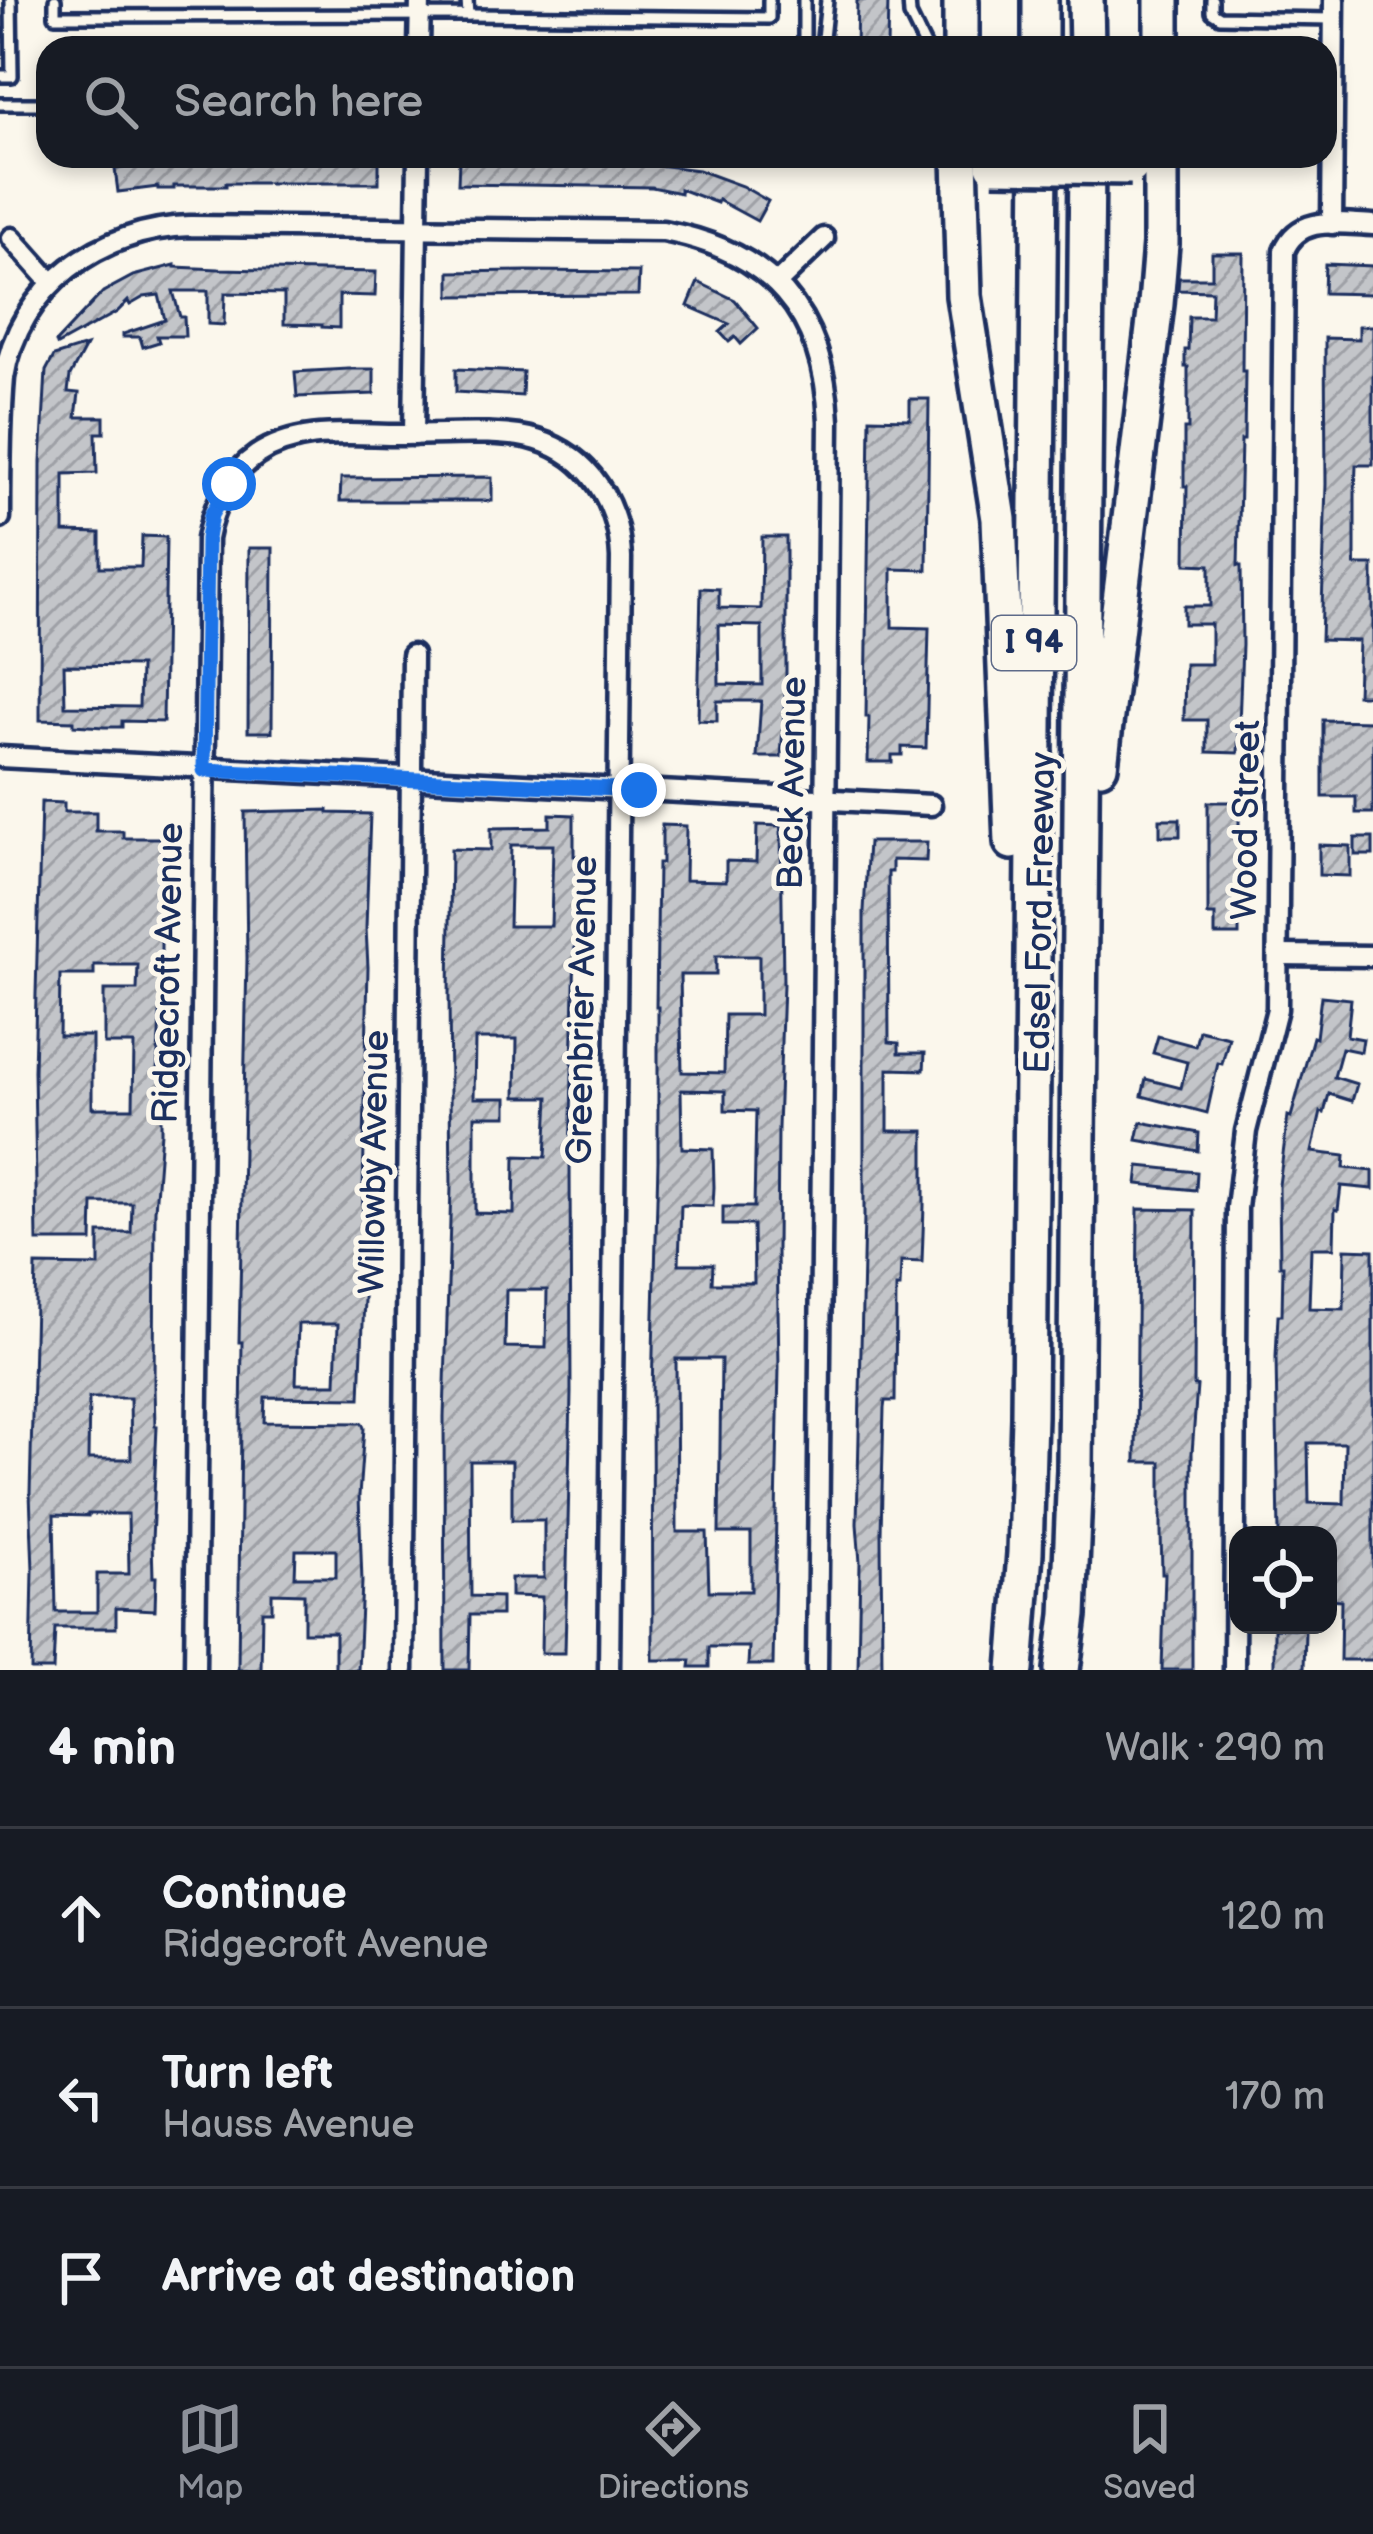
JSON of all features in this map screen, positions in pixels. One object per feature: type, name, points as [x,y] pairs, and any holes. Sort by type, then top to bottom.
[{"type":"highway","points":[[961,0],[961,36]]},
{"type":"highway","points":[[1040,0],[1040,36]]},
{"type":"highway","points":[[1087,0],[1087,36]]},
{"type":"highway","points":[[1162,0],[1162,36]]},
{"type":"highway","points":[[960,168],[964,296],[999,519],[1018,972],[1031,1131]]},
{"type":"highway","name":"Edsel Ford Freeway","points":[[1016,1670],[1026,1533],[1040,168]]},
{"type":"highway","name":"Edsel Ford Freeway","points":[[1062,1670],[1076,1469],[1087,168]]},
{"type":"highway","points":[[1079,994],[1100,764],[1156,304],[1160,244],[1149,168]]},
{"type":"street","points":[[414,435],[418,168]]},
{"type":"street","points":[[1333,168],[1332,224],[1373,225]]},
{"type":"street","name":"Wood Street","points":[[1234,1670],[1238,1208],[1246,1131],[1277,1010],[1279,955],[1283,258],[1288,240],[1297,231],[1308,225],[1332,224]]},
{"type":"street","name":"Beck Avenue","points":[[0,518],[4,377],[23,322],[52,283],[79,259],[138,232],[168,226],[663,231],[727,249],[777,283],[792,301],[814,341],[828,391],[817,1670]]},
{"type":"street","points":[[11,238],[52,283]]},
{"type":"street","points":[[777,283],[824,238]]},
{"type":"street","name":"Ridgecroft Avenue","points":[[195,1670],[207,539],[211,515],[229,484],[257,455],[280,442],[302,436],[414,435]]},
{"type":"street","name":"Greenbrier Avenue","points":[[414,435],[502,436],[538,440],[556,448],[584,466],[605,494],[620,541],[609,1670]]},
{"type":"street","name":"Willowby Avenue","points":[[403,1670],[412,655]]},
{"type":"street","points":[[0,758],[931,805]]},
{"type":"street","points":[[1279,955],[1373,956]]},
{"type":"lane","points":[[6,104],[10,0]]},
{"type":"lane","points":[[56,0],[55,16],[373,16],[419,8],[468,15],[769,19],[769,0]]},
{"type":"lane","points":[[372,0],[373,16]]},
{"type":"lane","points":[[467,0],[468,15]]},
{"type":"lane","points":[[804,0],[804,36]]},
{"type":"lane","points":[[823,36],[826,0]]},
{"type":"lane","points":[[909,0],[920,36]]},
{"type":"lane","points":[[1212,0],[1212,11],[1220,17],[1334,9]]},
{"type":"building","points":[[857,0],[888,0],[887,36],[856,36]]},
{"type":"building","points":[[379,168],[379,183],[226,183],[118,192],[115,169]]},
{"type":"building","points":[[459,168],[682,168],[742,186],[768,201],[757,221],[718,200],[680,189],[680,193],[652,187],[458,184]]},
{"type":"building","points":[[1212,253],[1243,253],[1238,753],[1207,752],[1207,720],[1184,720],[1185,664],[1211,664],[1211,624],[1184,624],[1184,606],[1210,606],[1210,565],[1186,564],[1184,429],[1188,429],[1185,350],[1189,317],[1211,317],[1212,291],[1178,290],[1179,278],[1212,278]]},
{"type":"building","points":[[1325,264],[1373,266],[1373,294],[1324,293]]},
{"type":"building","points":[[175,265],[376,272],[375,296],[339,295],[339,328],[284,324],[284,294],[225,293],[224,325],[208,324],[208,291],[173,291],[180,317],[184,317],[185,336],[157,336],[159,342],[143,347],[140,337],[123,337],[165,320],[159,295],[130,305],[128,301],[57,345],[103,292],[133,276]]},
{"type":"building","points":[[450,272],[639,272],[638,295],[450,296]]},
{"type":"building","points":[[698,282],[735,300],[758,328],[741,344],[735,337],[729,342],[720,332],[729,324],[688,306]]},
{"type":"building","points":[[1359,326],[1373,326],[1373,465],[1356,465],[1355,565],[1373,565],[1373,695],[1357,695],[1359,641],[1321,640],[1325,338],[1359,339]]},
{"type":"building","points":[[86,346],[70,376],[68,392],[79,393],[76,417],[104,417],[104,433],[96,433],[97,473],[64,474],[64,532],[100,533],[100,567],[141,567],[142,536],[166,537],[163,722],[122,721],[122,727],[104,727],[40,720],[41,461],[46,371],[54,356]],"holes":[[[64,665],[140,666],[139,707],[65,706]]]},
{"type":"building","points":[[374,369],[374,394],[297,397],[295,372]]},
{"type":"building","points":[[456,369],[523,372],[522,396],[456,392]]},
{"type":"building","points":[[910,399],[929,399],[927,570],[892,569],[892,627],[929,628],[926,748],[902,747],[902,755],[892,755],[892,762],[868,762],[870,418],[910,419]]},
{"type":"building","points":[[492,477],[492,501],[340,501],[341,478]]},
{"type":"building","points":[[762,537],[786,537],[781,757],[757,757],[761,701],[717,701],[717,721],[698,720],[701,588],[719,589],[719,608],[761,609]],"holes":[[[718,625],[762,626],[762,685],[719,684]]]},
{"type":"building","points":[[249,548],[273,548],[272,732],[248,732]]},
{"type":"building","points":[[1323,720],[1373,721],[1373,813],[1356,813],[1356,797],[1323,797]]},
{"type":"building","points":[[41,802],[64,803],[64,812],[96,812],[96,831],[123,831],[123,838],[161,838],[157,1073],[161,1073],[161,1132],[155,1210],[157,1426],[152,1541],[156,1577],[155,1610],[116,1608],[116,1628],[55,1628],[53,1670],[31,1670],[36,1265],[99,1266],[99,1233],[131,1233],[132,1203],[93,1203],[92,1241],[37,1241],[34,1071]],"holes":[[[94,965],[138,965],[137,990],[104,990],[104,1044],[134,1044],[133,1108],[92,1108],[92,1036],[59,1036],[60,975],[94,975]],[[89,1398],[130,1398],[131,1459],[88,1459]],[[128,1514],[129,1574],[97,1574],[97,1612],[56,1612],[54,1515]]]},
{"type":"building","points":[[1208,802],[1239,802],[1239,935],[1215,935],[1215,915],[1208,915]]},
{"type":"building","points":[[245,812],[370,814],[360,1398],[265,1397],[264,1422],[362,1423],[364,1428],[358,1670],[335,1670],[335,1632],[304,1632],[304,1594],[272,1593],[272,1611],[262,1611],[261,1670],[238,1670]],"holes":[[[298,1324],[338,1324],[336,1384],[296,1384]],[[296,1550],[336,1550],[336,1577],[295,1577]]]},
{"type":"building","points":[[550,814],[574,815],[565,1653],[541,1653],[542,1597],[511,1596],[511,1578],[544,1578],[544,1520],[512,1520],[512,1461],[470,1461],[471,1596],[501,1597],[501,1615],[470,1615],[469,1670],[445,1670],[451,849],[491,850],[491,828],[550,827]],"holes":[[[511,845],[553,845],[551,926],[509,926]],[[475,1039],[517,1039],[516,1097],[549,1097],[546,1157],[515,1156],[514,1214],[475,1213],[475,1116],[507,1116],[507,1098],[474,1098]],[[506,1290],[547,1290],[546,1348],[505,1347]]]},
{"type":"building","points":[[1160,819],[1180,819],[1180,836],[1160,836]]},
{"type":"building","points":[[662,825],[686,826],[685,880],[726,881],[726,861],[756,862],[757,825],[781,826],[773,1665],[748,1665],[749,1647],[709,1647],[709,1667],[690,1667],[691,1660],[653,1660],[656,1007],[658,863],[662,863]],"holes":[[[716,956],[759,956],[759,1015],[725,1015],[724,1073],[682,1072],[680,975],[716,975]],[[681,1090],[725,1091],[725,1110],[756,1111],[754,1207],[723,1207],[723,1225],[753,1225],[754,1283],[712,1283],[713,1264],[679,1264],[681,1205],[713,1206],[714,1187],[713,1149],[682,1148]],[[676,1359],[721,1359],[719,1533],[751,1533],[751,1591],[709,1591],[707,1532],[677,1532]]]},
{"type":"building","points":[[1355,838],[1373,838],[1373,855],[1355,855]]},
{"type":"building","points":[[868,842],[927,842],[926,861],[892,860],[892,872],[888,872],[889,1042],[899,1043],[899,1053],[925,1053],[924,1070],[888,1069],[888,1131],[924,1131],[924,1206],[922,1262],[901,1261],[900,1287],[896,1287],[895,1401],[885,1401],[884,1408],[882,1670],[858,1670]]},
{"type":"building","points":[[1319,845],[1350,846],[1350,876],[1319,875]]},
{"type":"building","points":[[1321,996],[1351,999],[1347,1036],[1363,1039],[1361,1052],[1342,1048],[1334,1077],[1357,1084],[1352,1101],[1329,1094],[1312,1152],[1345,1156],[1344,1168],[1373,1171],[1373,1189],[1341,1186],[1334,1248],[1311,1248],[1309,1308],[1344,1309],[1345,1249],[1373,1250],[1373,1660],[1340,1660],[1337,1526],[1279,1526],[1276,1357],[1283,1266],[1279,1185],[1288,1116]],"holes":[[[1308,1443],[1345,1443],[1344,1504],[1309,1503]]]},
{"type":"building","points":[[1199,1030],[1229,1037],[1207,1113],[1142,1096],[1146,1079],[1181,1088],[1187,1062],[1153,1053],[1158,1036],[1195,1046]]},
{"type":"building","points":[[1141,1122],[1199,1133],[1198,1151],[1137,1140]]},
{"type":"building","points":[[1139,1166],[1197,1172],[1196,1190],[1137,1184]]},
{"type":"building","points":[[1138,1209],[1195,1210],[1192,1670],[1162,1670],[1161,1462],[1136,1462]]},
{"type":"building","points":[[1274,1634],[1305,1634],[1304,1670],[1274,1670]]},
{"type":"route","points":[[229,484],[211,515],[207,539],[204,770],[639,790]]}]
